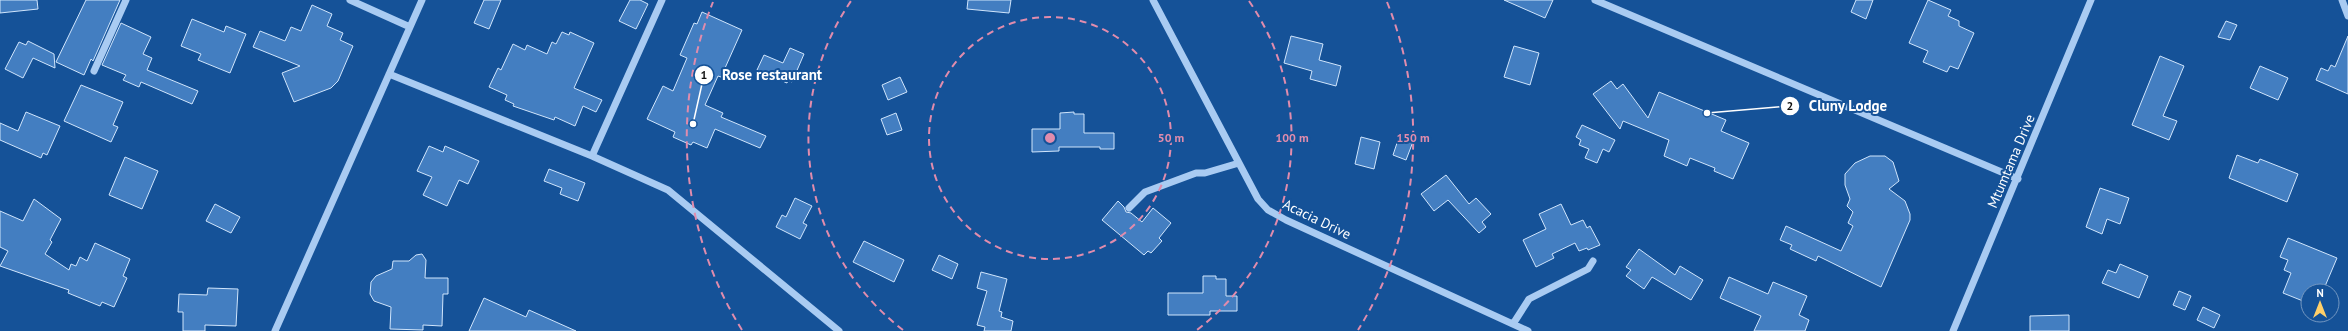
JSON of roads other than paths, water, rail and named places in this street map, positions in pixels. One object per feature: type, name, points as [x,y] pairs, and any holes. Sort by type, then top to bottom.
[{"type":"street","points":[[94,71],[126,0]]},
{"type":"street","points":[[350,0],[410,27]]},
{"type":"street","points":[[275,331],[422,0]]},
{"type":"street","points":[[592,156],[662,0]]},
{"type":"street","name":"Acacia Drive","points":[[1153,0],[1258,199],[1268,210],[1286,220],[1528,331]]},
{"type":"street","points":[[1595,0],[2018,178]]},
{"type":"street","name":"Mtumtama Drive","points":[[1953,331],[2092,0]]},
{"type":"street","points":[[2342,0],[2348,16]]},
{"type":"street","points":[[389,74],[592,156],[668,190],[838,331]]},
{"type":"street","points":[[1129,208],[1146,192],[1196,173],[1205,173],[1239,163]]},
{"type":"street","points":[[1512,324],[1529,299],[1588,269],[1593,261]]},
{"type":"place","name":"Cluny Lodge","points":[[1707,113]]},
{"type":"place","name":"Rose restaurant","points":[[693,124]]}]
